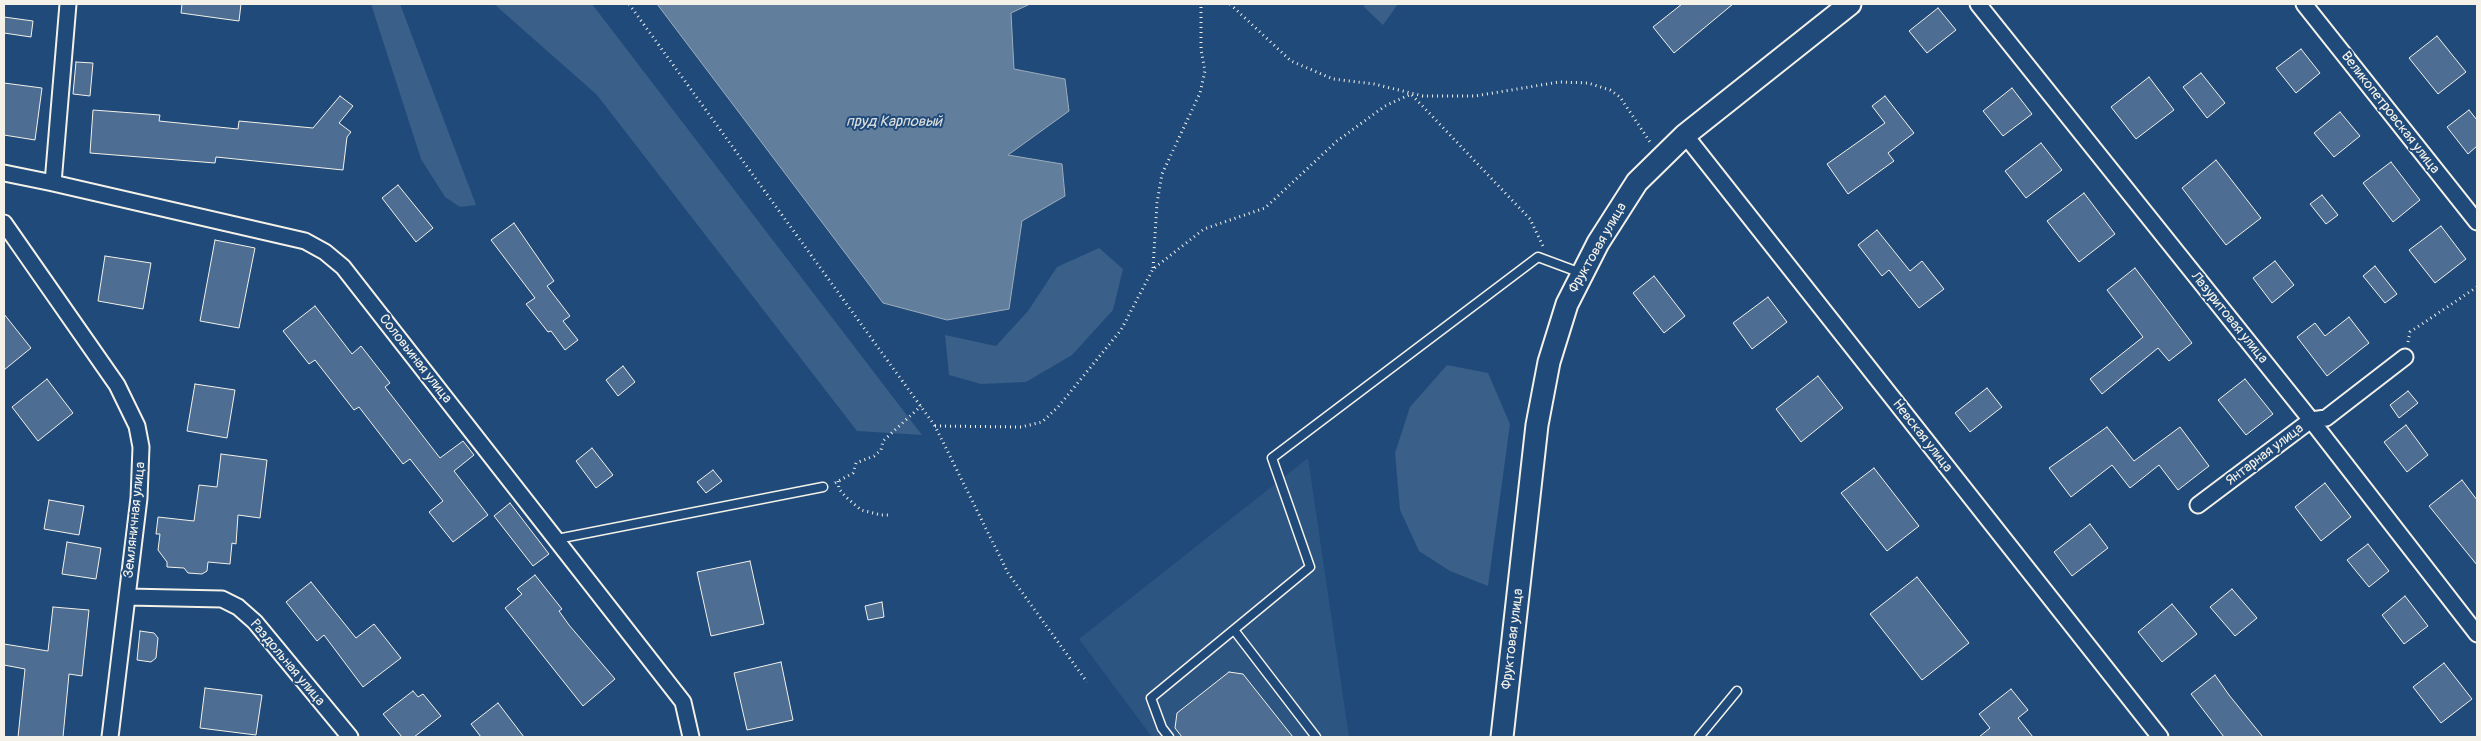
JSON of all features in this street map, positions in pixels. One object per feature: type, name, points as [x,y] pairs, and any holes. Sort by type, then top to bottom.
[{"type":"street","points":[[53,183],[68,4]]},
{"type":"street","name":"Фруктовая улица","points":[[1502,737],[1537,425],[1549,362],[1567,304],[1598,243],[1637,182],[1685,135],[1850,4]]},
{"type":"street","name":"Лазуритовая улица","points":[[1978,4],[2311,420],[2477,634]]},
{"type":"street","name":"Великопетровская улица","points":[[2304,4],[2477,222]]},
{"type":"street","name":"Невская улица","points":[[1685,135],[2160,737]]},
{"type":"street","name":"Соловьиная улица","points":[[4,174],[53,183],[305,241],[325,252],[343,267],[683,702],[691,737]]},
{"type":"street","name":"Земляничная улица","points":[[4,223],[118,385],[137,426],[141,447],[141,480],[110,737]]},
{"type":"street","name":"Янтарная улица","points":[[2198,505],[2311,420],[2326,418],[2406,357]]},
{"type":"street","name":"Раздольная улица","points":[[127,597],[222,599],[238,607],[255,622],[350,737]]},
{"type":"lane","points":[[1169,737],[1162,728],[1151,698],[1310,567],[1272,458],[1538,256],[1582,273]]},
{"type":"lane","points":[[557,540],[823,487]]},
{"type":"lane","points":[[1234,630],[1316,737]]},
{"type":"lane","points":[[1699,737],[1736,691]]},
{"type":"path","points":[[628,4],[935,426],[1008,573],[1087,682]]},
{"type":"path","points":[[1153,269],[1157,203],[1162,174],[1200,93],[1205,71],[1201,50],[1201,4]]},
{"type":"path","points":[[1230,4],[1292,61],[1333,79],[1374,84],[1411,94],[1475,96],[1559,82],[1588,83],[1620,97],[1651,144]]},
{"type":"path","points":[[935,426],[1021,427],[1042,422],[1058,407],[1121,330],[1153,269],[1204,229],[1265,208],[1337,140],[1385,106],[1411,94]]},
{"type":"path","points":[[1411,94],[1530,219],[1551,262]]},
{"type":"path","points":[[2406,357],[2410,332],[2477,287]]},
{"type":"path","points":[[823,487],[854,473],[856,462],[874,456],[881,450],[884,441],[921,406]]},
{"type":"path","points":[[838,481],[839,489],[861,510],[880,515],[890,515]]},
{"type":"shaded area","points":[[371,4],[400,4],[476,205],[460,207],[445,197],[421,159]]},
{"type":"shaded area","points":[[494,4],[592,4],[922,435],[857,431],[597,95]]},
{"type":"shaded area","points":[[1365,4],[1398,4],[1383,25],[1364,7]]},
{"type":"shaded area","points":[[1099,248],[1123,269],[1113,310],[1072,355],[1026,382],[981,384],[949,375],[945,335],[996,346],[1028,311],[1057,267]]},
{"type":"shaded area","points":[[1447,365],[1488,373],[1510,424],[1488,586],[1450,571],[1419,551],[1400,510],[1395,453],[1410,407]]},
{"type":"shaded area","points":[[1308,458],[1349,737],[1152,737],[1079,639]]},
{"type":"water","name":"пруд Карповый","points":[[657,4],[1030,4],[1011,13],[1014,69],[1065,79],[1069,111],[1008,155],[1062,164],[1065,196],[1022,221],[1009,309],[947,320],[883,303]]},
{"type":"building","points":[[182,4],[241,4],[239,21],[181,13]]},
{"type":"building","points":[[1682,4],[1733,4],[1674,53],[1653,27]]},
{"type":"building","points":[[1938,8],[1956,30],[1927,53],[1909,31]]},
{"type":"building","points":[[4,17],[33,21],[31,37],[4,33]]},
{"type":"building","points":[[2437,36],[2466,72],[2438,94],[2409,58]]},
{"type":"building","points":[[2301,49],[2320,73],[2296,93],[2276,68]]},
{"type":"building","points":[[76,62],[93,63],[90,96],[73,94]]},
{"type":"building","points":[[2201,73],[2225,103],[2207,118],[2183,87]]},
{"type":"building","points":[[2149,77],[2174,110],[2136,139],[2111,107]]},
{"type":"building","points":[[4,83],[42,88],[35,140],[4,135]]},
{"type":"building","points":[[2012,88],[2032,114],[2003,136],[1983,111]]},
{"type":"building","points":[[340,96],[353,106],[339,123],[351,132],[347,137],[343,170],[216,157],[215,163],[90,153],[93,110],[160,115],[159,121],[238,129],[239,121],[313,128]]},
{"type":"building","points":[[1885,96],[1914,133],[1888,153],[1894,161],[1848,194],[1827,164],[1885,123],[1872,106]]},
{"type":"building","points":[[2469,110],[2477,120],[2477,146],[2468,154],[2447,127]]},
{"type":"building","points":[[2340,112],[2360,136],[2334,157],[2314,133]]},
{"type":"building","points":[[2041,143],[2062,170],[2026,198],[2005,171]]},
{"type":"building","points":[[2216,160],[2261,218],[2226,245],[2182,188]]},
{"type":"building","points":[[2391,162],[2420,200],[2393,222],[2363,183]]},
{"type":"building","points":[[398,185],[433,228],[416,242],[382,198]]},
{"type":"building","points":[[2084,193],[2115,234],[2079,262],[2047,221]]},
{"type":"building","points":[[2322,195],[2338,215],[2326,224],[2310,204]]},
{"type":"building","points":[[514,223],[554,281],[547,286],[570,316],[563,321],[578,340],[565,350],[551,331],[548,332],[526,304],[535,298],[491,240]]},
{"type":"building","points":[[2441,226],[2466,259],[2435,283],[2409,250]]},
{"type":"building","points":[[1877,230],[1910,271],[1922,261],[1944,289],[1919,308],[1889,270],[1882,276],[1858,245]]},
{"type":"building","points":[[215,240],[255,248],[239,328],[200,321]]},
{"type":"building","points":[[105,256],[151,263],[143,309],[98,301]]},
{"type":"building","points":[[2275,261],[2294,285],[2272,303],[2253,278]]},
{"type":"building","points":[[2375,266],[2397,294],[2385,303],[2363,276]]},
{"type":"building","points":[[2135,268],[2192,343],[2169,361],[2158,348],[2102,394],[2090,379],[2143,337],[2107,290]]},
{"type":"building","points":[[1654,276],[1685,316],[1664,333],[1633,293]]},
{"type":"building","points":[[1768,297],[1787,322],[1752,349],[1733,323]]},
{"type":"building","points":[[315,306],[352,354],[361,346],[390,383],[385,387],[440,458],[463,441],[474,455],[454,471],[488,515],[453,542],[429,512],[443,501],[410,459],[403,464],[359,407],[354,410],[315,360],[309,364],[283,331]]},
{"type":"building","points":[[4,314],[31,348],[4,370]]},
{"type":"building","points":[[2349,317],[2369,343],[2327,376],[2297,337],[2315,323],[2325,336]]},
{"type":"building","points":[[623,366],[635,382],[618,396],[606,380]]},
{"type":"building","points":[[1818,376],[1843,408],[1801,442],[1776,409]]},
{"type":"building","points":[[47,379],[73,413],[38,441],[12,407]]},
{"type":"building","points":[[2245,379],[2273,414],[2246,435],[2218,400]]},
{"type":"building","points":[[195,384],[235,390],[227,438],[187,431]]},
{"type":"building","points":[[1987,388],[2002,407],[1970,432],[1955,413]]},
{"type":"building","points":[[2408,391],[2418,403],[2399,418],[2390,405]]},
{"type":"building","points":[[2406,425],[2428,455],[2407,472],[2384,442]]},
{"type":"building","points":[[2107,427],[2134,461],[2180,427],[2209,466],[2178,490],[2159,465],[2130,488],[2112,465],[2071,497],[2049,468]]},
{"type":"building","points":[[592,448],[613,475],[596,488],[576,461]]},
{"type":"building","points":[[221,454],[267,460],[260,518],[238,515],[236,544],[232,543],[230,564],[208,562],[207,571],[202,574],[188,573],[184,568],[167,567],[167,562],[158,550],[160,534],[156,534],[158,517],[194,521],[199,485],[217,487]]},
{"type":"building","points":[[1874,468],[1919,526],[1887,551],[1841,493]]},
{"type":"building","points":[[713,470],[722,481],[706,493],[697,482]]},
{"type":"building","points":[[2462,480],[2477,500],[2477,565],[2429,506]]},
{"type":"building","points":[[2325,483],[2351,517],[2321,541],[2295,507]]},
{"type":"building","points":[[49,500],[84,506],[79,535],[44,529]]},
{"type":"building","points":[[510,503],[549,554],[533,566],[494,516]]},
{"type":"building","points":[[2090,524],[2108,548],[2072,576],[2054,552]]},
{"type":"building","points":[[67,542],[101,548],[96,579],[62,574]]},
{"type":"building","points":[[2368,544],[2389,571],[2369,587],[2347,560]]},
{"type":"building","points":[[750,561],[764,624],[711,636],[697,572]]},
{"type":"building","points":[[535,575],[562,609],[559,611],[569,625],[615,679],[583,706],[505,608],[522,594],[517,589]]},
{"type":"building","points":[[1917,577],[1969,643],[1922,680],[1870,614]]},
{"type":"building","points":[[311,582],[356,638],[374,624],[401,658],[363,687],[324,635],[317,641],[286,602]]},
{"type":"building","points":[[2232,589],[2257,618],[2235,636],[2210,607]]},
{"type":"building","points":[[2405,596],[2428,626],[2404,644],[2382,615]]},
{"type":"building","points":[[882,602],[884,617],[868,620],[865,606]]},
{"type":"building","points":[[2172,604],[2197,634],[2162,662],[2138,632]]},
{"type":"building","points":[[53,607],[89,610],[82,676],[69,674],[63,737],[18,737],[25,669],[4,665],[4,644],[48,651]]},
{"type":"building","points":[[140,631],[154,633],[158,638],[156,658],[151,662],[137,660]]},
{"type":"building","points":[[781,662],[793,720],[747,730],[734,673]]},
{"type":"building","points":[[2444,663],[2472,699],[2441,723],[2413,687]]},
{"type":"building","points":[[1229,672],[1243,674],[1293,737],[1182,737],[1175,728],[1177,713]]},
{"type":"building","points":[[2215,675],[2263,737],[2224,737],[2191,694]]},
{"type":"building","points":[[205,688],[262,695],[256,735],[200,728]]},
{"type":"building","points":[[2011,689],[2028,710],[2018,718],[2033,737],[1979,737],[1990,728],[1979,714]]},
{"type":"building","points":[[413,691],[418,697],[423,694],[441,716],[414,737],[402,737],[383,714]]},
{"type":"building","points":[[498,703],[524,737],[481,737],[471,724]]}]
